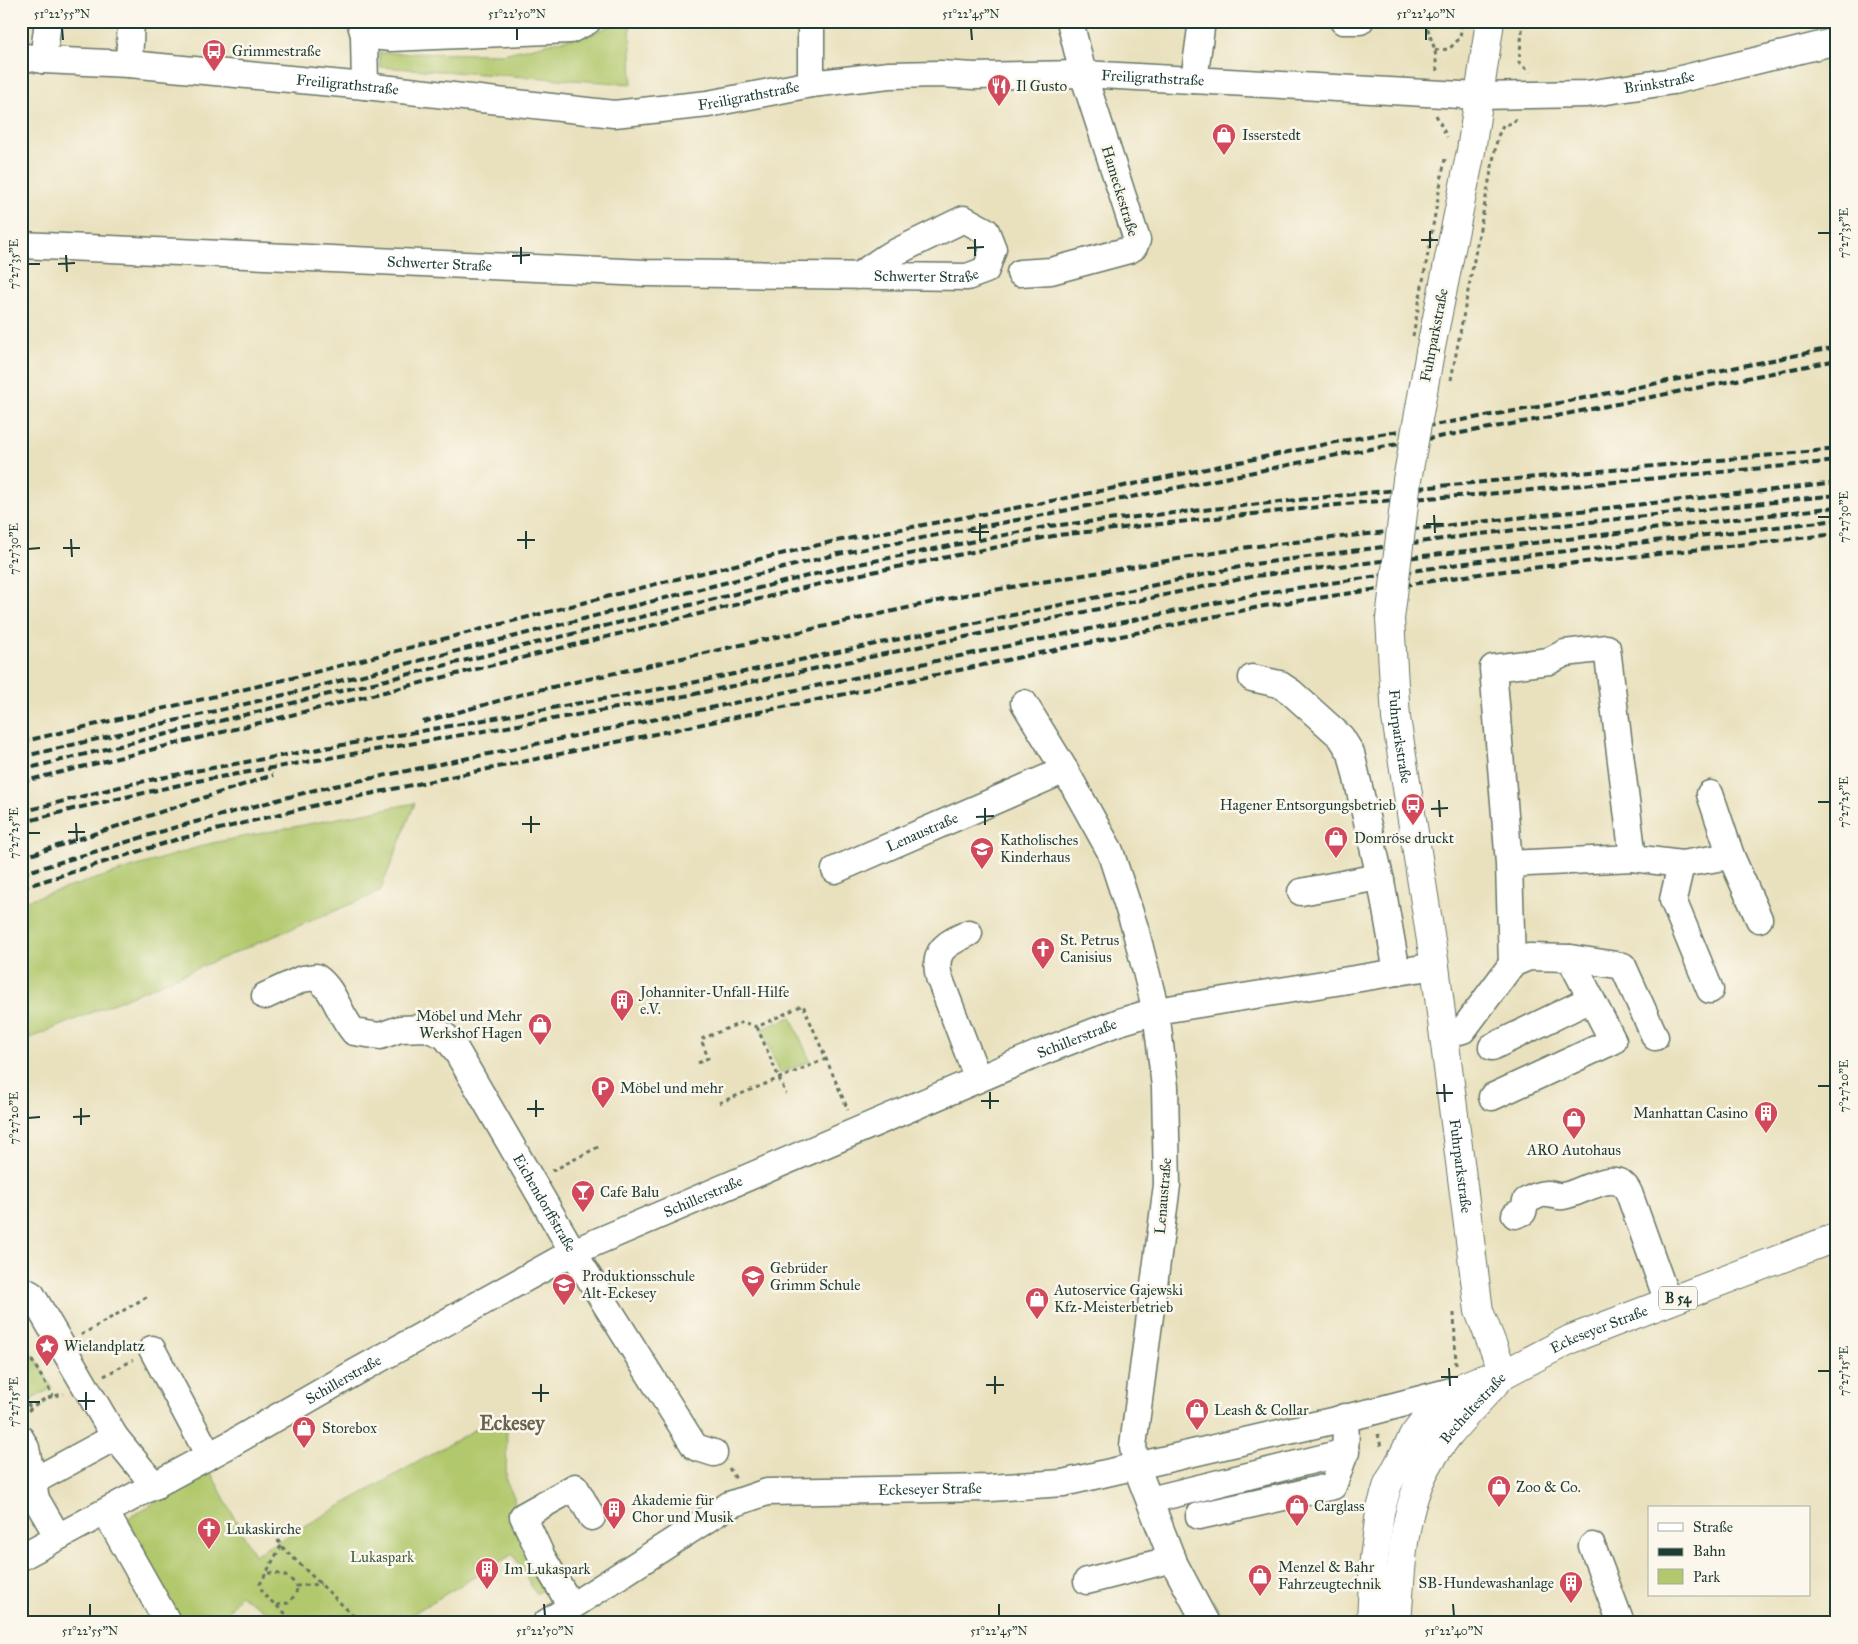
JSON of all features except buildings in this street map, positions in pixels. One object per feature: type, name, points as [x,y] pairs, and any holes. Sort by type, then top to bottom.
[{"type":"main road","name":"Fuhrparkstraße","points":[[1490,21],[1479,96],[1454,148],[1430,352],[1407,480],[1390,619],[1396,718],[1445,1035],[1479,1312],[1504,1374]]},
{"type":"main road","name":"Eckeseyer Straße","points":[[1504,1374],[1570,1339],[1837,1237]]},
{"type":"main road","name":"Becheltestraße","points":[[1371,1623],[1374,1559],[1380,1512],[1388,1484],[1399,1459],[1414,1435],[1432,1412],[1455,1390],[1479,1380],[1504,1374]]},
{"type":"main road","name":"Becheltestraße","points":[[1397,1623],[1403,1546],[1409,1513],[1420,1482],[1436,1452],[1504,1374]]},
{"type":"street","points":[[32,58],[48,21]]},
{"type":"street","points":[[129,64],[131,21]]},
{"type":"street","points":[[365,86],[362,28],[390,38],[570,30],[588,21]]},
{"type":"street","points":[[811,21],[811,84]]},
{"type":"street","name":"Hameckestraße","points":[[1020,273],[1051,271],[1129,250],[1134,247],[1137,240],[1083,74],[1070,21]]},
{"type":"street","points":[[1194,80],[1202,21]]},
{"type":"street","points":[[1343,21],[1360,21]]},
{"type":"street","name":"Brinkstraße","points":[[1479,96],[1587,94],[1634,88],[1673,81],[1837,41]]},
{"type":"street","name":"Freiligrathstraße","points":[[32,58],[129,64],[365,86],[614,114],[708,104],[811,84],[889,75],[1083,74],[1479,96]]},
{"type":"street","name":"Schwerter Straße","points":[[21,245],[645,273],[858,276]]},
{"type":"street","points":[[1512,964],[1509,864],[1493,668],[1549,661],[1565,653],[1607,648],[1634,858]]},
{"type":"street","points":[[1252,678],[1279,684],[1341,737],[1350,753],[1381,882],[1397,972]]},
{"type":"street","name":"Lenaustraße","points":[[1024,703],[1065,770],[1110,851],[1135,928],[1156,1010],[1165,1087],[1167,1185],[1132,1446],[1136,1466],[1173,1559],[1206,1623]]},
{"type":"street","name":"Lenaustraße","points":[[836,870],[1065,770]]},
{"type":"street","points":[[1710,794],[1731,856],[1759,919]]},
{"type":"street","points":[[1509,864],[1634,858],[1681,864],[1731,856]]},
{"type":"street","points":[[1681,864],[1673,900],[1710,990]]},
{"type":"street","points":[[1301,892],[1373,878],[1381,882]]},
{"type":"street","points":[[969,933],[947,944],[940,952],[937,965],[939,977],[978,1079]]},
{"type":"street","points":[[1445,1035],[1463,1030],[1512,964],[1528,957],[1570,958],[1623,966],[1655,1037]]},
{"type":"street","points":[[1492,1097],[1613,1041],[1570,958]]},
{"type":"street","name":"Schillerstraße","points":[[21,1557],[155,1486],[573,1252],[978,1079],[1119,1022],[1156,1010],[1435,966]]},
{"type":"street","name":"Eichendorffstraße","points":[[265,996],[302,979],[316,977],[328,985],[348,1025],[354,1032],[380,1036],[400,1029],[426,1028],[445,1036],[467,1067],[573,1252],[695,1447],[714,1453]]},
{"type":"street","points":[[1492,1047],[1591,999]]},
{"type":"street","points":[[1515,1215],[1523,1212],[1526,1201],[1545,1193],[1562,1196],[1603,1182],[1620,1182],[1626,1186],[1668,1302]]},
{"type":"street","points":[[21,1289],[32,1295],[115,1437],[155,1486]]},
{"type":"street","points":[[152,1349],[209,1456]]},
{"type":"street","name":"Eckeseyer Straße","points":[[546,1623],[636,1563],[743,1498],[767,1492],[990,1488],[1063,1483],[1344,1418],[1455,1390]]},
{"type":"street","points":[[1211,1484],[1211,1513],[1332,1486],[1346,1452],[1347,1436],[1344,1418]]},
{"type":"street","points":[[32,1482],[115,1437]]},
{"type":"street","points":[[21,1439],[26,1448],[36,1499],[58,1537]]},
{"type":"street","points":[[1150,1500],[1346,1452]]},
{"type":"street","points":[[571,1606],[542,1557],[523,1516],[575,1487],[592,1517]]},
{"type":"street","points":[[106,1513],[168,1623]]},
{"type":"street","points":[[1592,1546],[1621,1623]]},
{"type":"street","points":[[1087,1581],[1173,1559]]},
{"type":"path","points":[[1425,21],[1435,50],[1438,95],[1435,117],[1448,135],[1454,148],[1444,159]]},
{"type":"path","points":[[1435,50],[1449,49],[1460,38],[1462,21]]},
{"type":"path","points":[[1449,389],[1497,140]]},
{"type":"path","points":[[698,1063],[708,1058],[701,1039],[743,1022],[757,1027],[803,1005],[848,1109]]},
{"type":"path","points":[[757,1027],[786,1094]]},
{"type":"path","points":[[719,1102],[826,1059]]},
{"type":"path","points":[[533,1182],[600,1146]]},
{"type":"path","points":[[61,1346],[150,1295]]},
{"type":"path","points":[[23,1338],[28,1354],[53,1396]]},
{"type":"path","points":[[21,1389],[30,1408]]},
{"type":"path","points":[[714,1453],[728,1466],[743,1498]]},
{"type":"path","points":[[274,1533],[281,1546],[360,1623]]},
{"type":"path","points":[[281,1546],[268,1573],[260,1584],[263,1594],[292,1620],[313,1623]]},
{"type":"path","points":[[268,1573],[280,1573],[290,1577],[297,1586],[296,1594],[288,1603],[276,1606]]},
{"type":"path","points":[[297,1586],[322,1584]]},
{"type":"green space","points":[[621,21],[630,21],[632,84],[380,67],[379,53],[503,54],[594,33]]},
{"type":"green space","points":[[415,803],[380,892],[21,1042],[21,902],[212,843]]},
{"type":"green space","points":[[791,1017],[810,1061],[780,1073],[761,1029]]},
{"type":"green space","points":[[21,1348],[28,1354],[35,1356],[52,1388],[28,1401],[21,1389]]},
{"type":"green space","name":"Lukaspark","points":[[504,1413],[507,1418],[506,1481],[514,1497],[515,1512],[512,1527],[550,1586],[536,1594],[513,1554],[397,1623],[285,1623],[240,1595],[220,1623],[179,1623],[125,1520],[210,1471],[254,1555]]},
{"type":"railway","points":[[21,742],[288,679],[664,582],[831,542],[1042,503],[1341,441],[1549,405],[1837,347]]},
{"type":"railway","points":[[21,757],[288,694],[838,554],[1048,514],[1342,454],[1551,417],[1837,360]]},
{"type":"railway","points":[[21,770],[844,567],[1050,526],[1365,493],[1837,449]]},
{"type":"railway","points":[[21,782],[852,576],[1058,535],[1365,502],[1488,494],[1837,461]]},
{"type":"railway","points":[[423,722],[530,692],[965,595],[1249,547],[1837,483]]},
{"type":"railway","points":[[21,812],[131,784],[195,771],[682,685],[1254,564],[1480,534],[1837,495]]},
{"type":"railway","points":[[21,823],[73,809],[197,781],[685,696],[1255,576],[1837,507]]},
{"type":"railway","points":[[21,874],[173,828],[315,790],[1263,593],[1480,561],[1837,520]]},
{"type":"railway","points":[[21,888],[175,840],[317,805],[1264,606],[1486,573],[1837,534]]},
{"type":"railway","points":[[21,858],[273,775]]},
{"type":"place","name":"Grimmestraße","points":[[214,72]]},
{"type":"place","name":"Il Gusto","points":[[999,107]]},
{"type":"place","name":"Isserstedt","points":[[1224,156]]},
{"type":"place","name":"Hagener Entsorgungsbetrieb","points":[[1413,826]]},
{"type":"place","name":"Domröse druckt","points":[[1336,859]]},
{"type":"place","name":"Katholisches Kinderhaus","points":[[982,870]]},
{"type":"place","name":"St. Petrus Canisius","points":[[1043,970]]},
{"type":"place","name":"Johanniter-Unfall-Hilfe e.V.","points":[[622,1022]]},
{"type":"place","name":"Möbel und Mehr Werkshof Hagen","points":[[540,1046]]},
{"type":"place","name":"Möbel und mehr","points":[[603,1109]]},
{"type":"place","name":"Manhattan Casino","points":[[1766,1134]]},
{"type":"place","name":"ARO Autohaus","points":[[1574,1140]]},
{"type":"place","name":"Cafe Balu","points":[[583,1213]]},
{"type":"place","name":"Gebrüder Grimm Schule","points":[[753,1298]]},
{"type":"place","name":"Produktionsschule Alt-Eckesey","points":[[564,1306]]},
{"type":"place","name":"Autoservice Gajewski Kfz-Meisterbetrieb","points":[[1037,1320]]},
{"type":"place","name":"Wielandplatz","points":[[47,1367]]},
{"type":"place","name":"Leash & Collar","points":[[1197,1431]]},
{"type":"place","name":"Storebox","points":[[304,1449]]},
{"type":"place","name":"Zoo & Co.","points":[[1499,1508]]},
{"type":"place","name":"Carglass","points":[[1297,1527]]},
{"type":"place","name":"Akademie für Chor und Musik","points":[[614,1530]]},
{"type":"place","name":"Lukaskirche","points":[[209,1550]]},
{"type":"place","name":"Im Lukaspark","points":[[487,1590]]},
{"type":"place","name":"Menzel & Bahr Fahrzeugtechnik","points":[[1260,1597]]},
{"type":"place","name":"SB-Hundewashanlage","points":[[1571,1604]]},
{"type":"district","name":"Eckesey","points":[[512,1423]]}]
